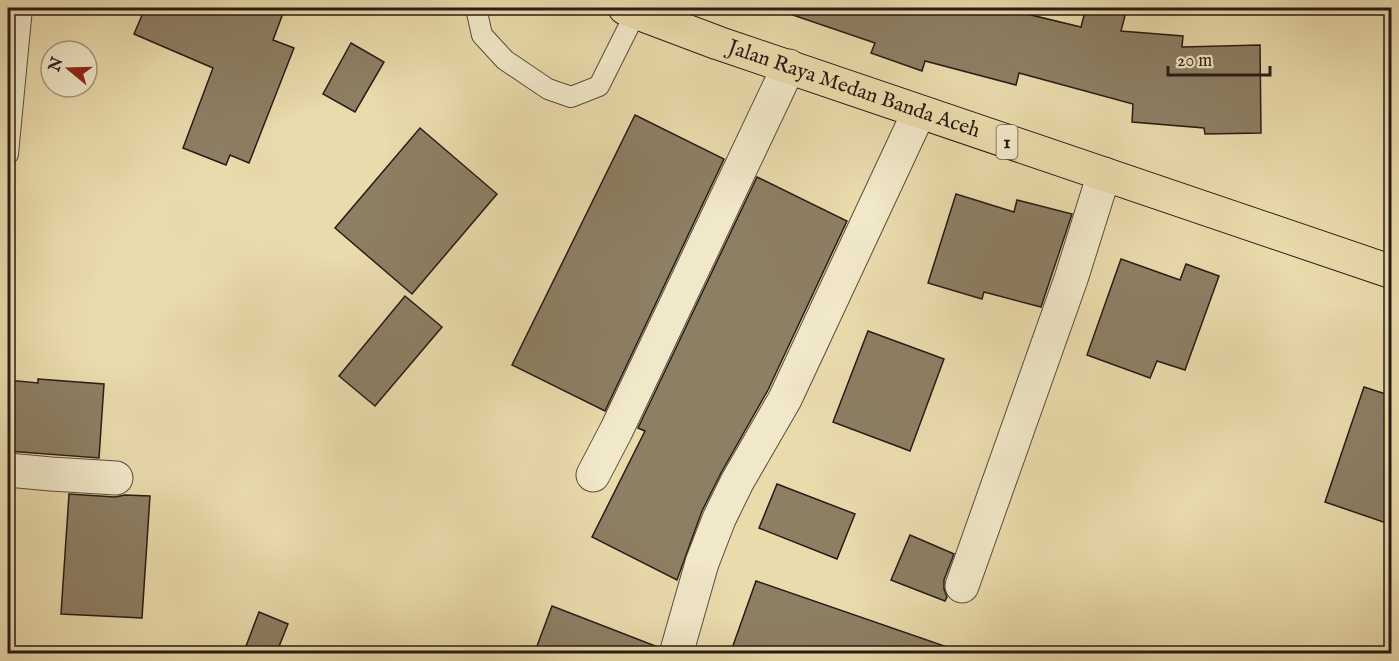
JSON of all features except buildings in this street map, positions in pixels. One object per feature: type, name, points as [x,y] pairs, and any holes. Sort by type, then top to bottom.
[{"type":"highway","name":"Jalan Raya Medan Banda Aceh","points":[[630,10],[718,43],[1392,272]]},
{"type":"street","points":[[593,475],[789,66]]},
{"type":"street","points":[[675,654],[702,563],[719,519],[737,482],[785,399],[919,112]]},
{"type":"street","points":[[962,586],[1071,279],[1104,174]]},
{"type":"street","points":[[8,470],[116,478]]},
{"type":"lane","points":[[8,154],[22,8]]},
{"type":"lane","points":[[476,8],[482,35],[505,60],[548,90],[571,97],[599,86],[630,10]]}]
